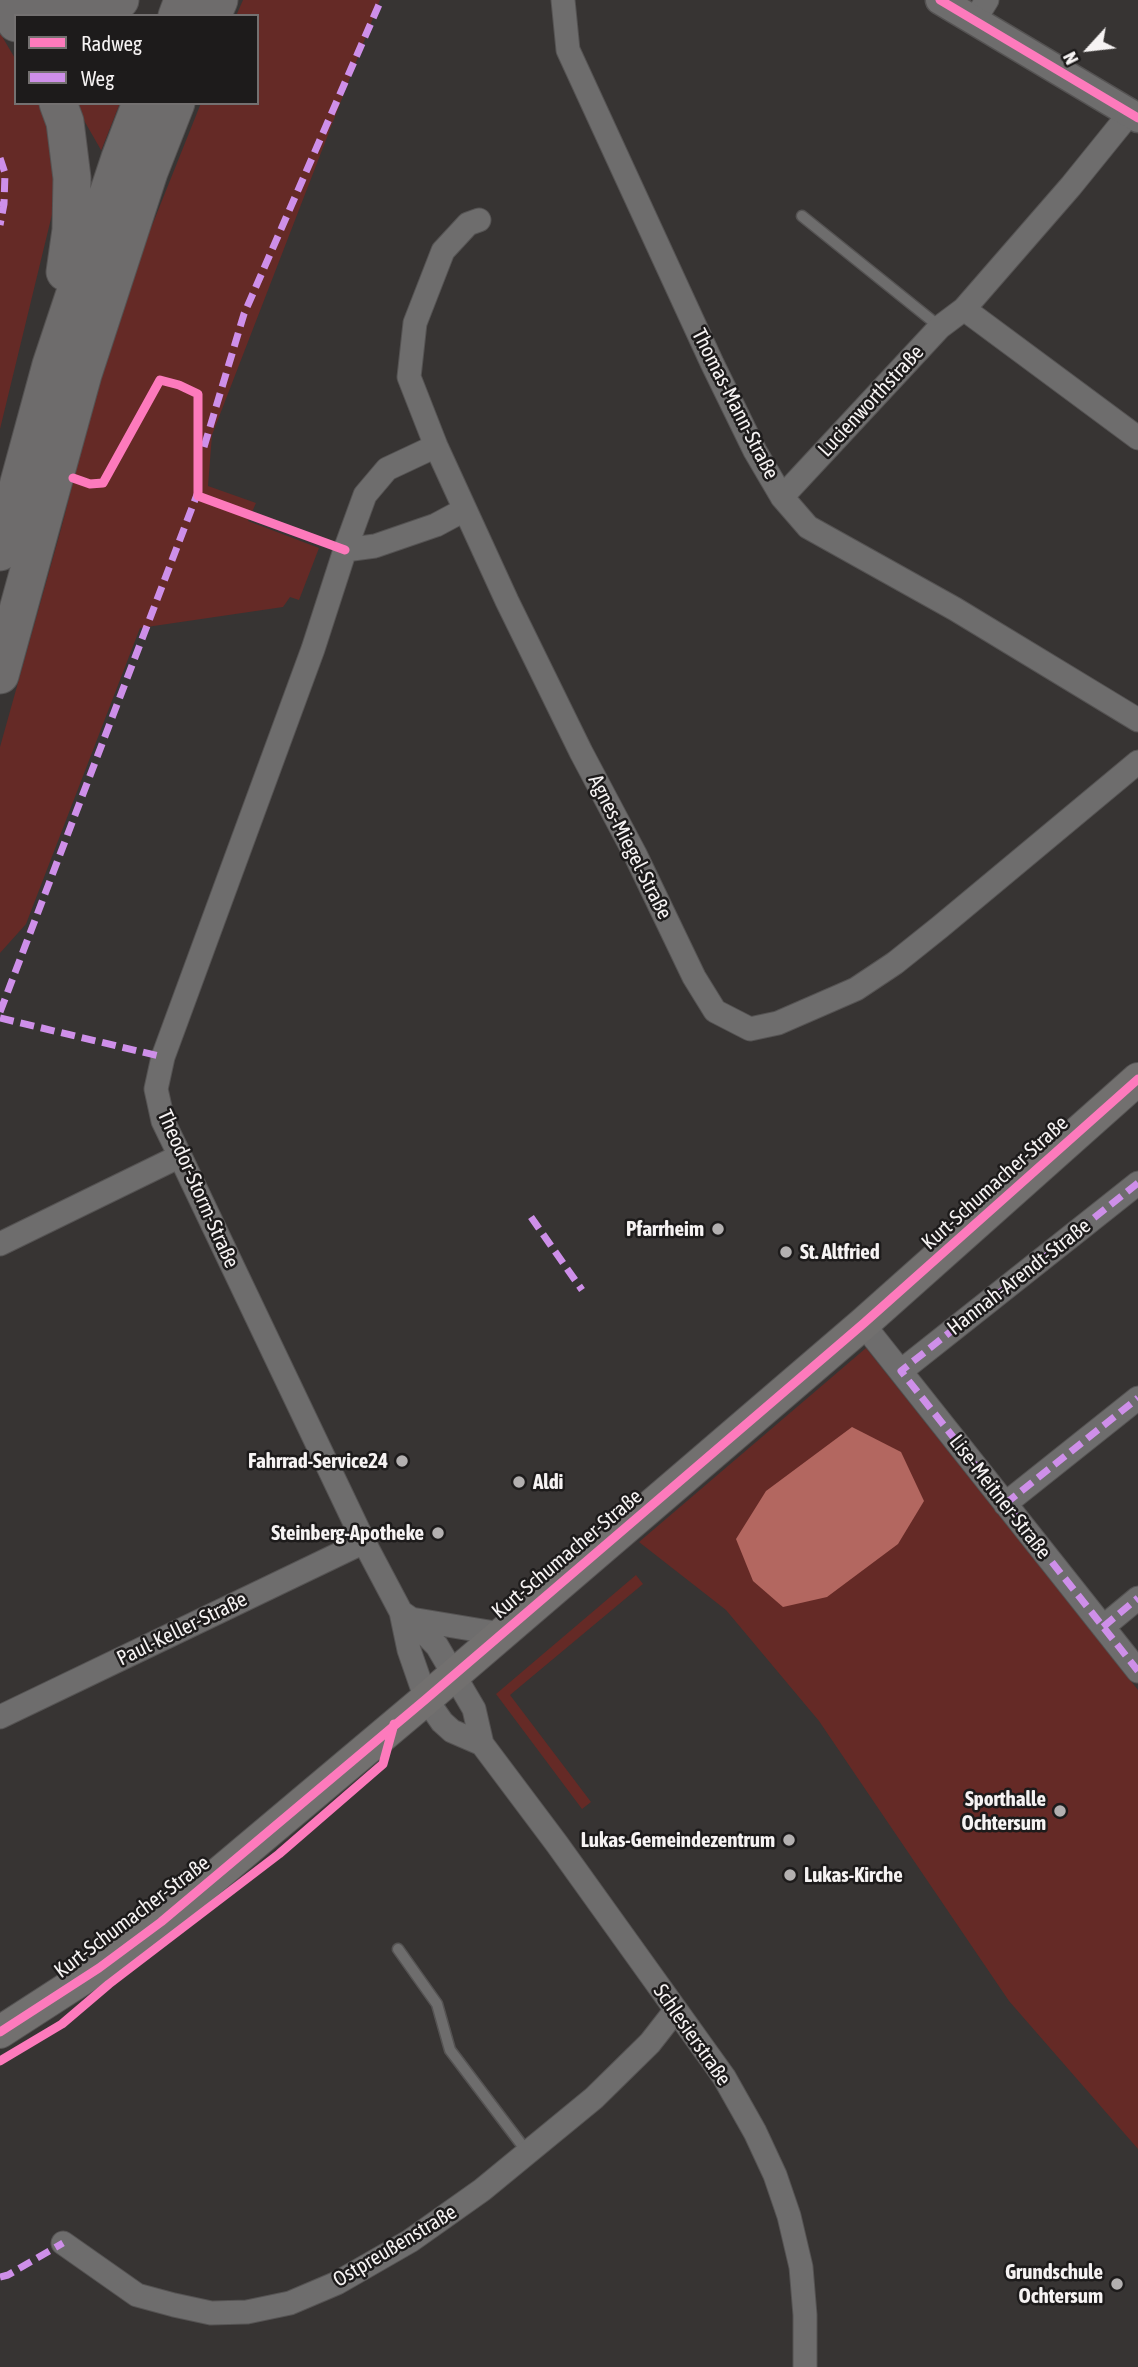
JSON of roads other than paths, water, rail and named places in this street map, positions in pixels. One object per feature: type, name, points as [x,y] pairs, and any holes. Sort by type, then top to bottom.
[{"type":"highway","points":[[1,0],[14,20]]},
{"type":"highway","points":[[34,0],[52,6],[72,8],[101,6],[120,0]]},
{"type":"highway","points":[[51,365],[71,230],[72,178],[65,122],[59,105]]},
{"type":"highway","points":[[0,552],[51,365],[89,247],[140,105]]},
{"type":"highway","points":[[0,675],[83,374],[119,258],[175,105]]},
{"type":"main road","name":"Kurt-Schumacher-Straße","points":[[0,2032],[99,1968],[161,1922],[863,1324],[1138,1079]]},
{"type":"street","name":"Thomas-Mann-Straße","points":[[563,0],[568,50],[718,374],[755,451],[782,497],[808,527],[955,609],[1138,720]]},
{"type":"street","points":[[940,0],[981,11],[1134,115]]},
{"type":"street","name":"Lucienworthstraße","points":[[782,497],[940,327],[964,309],[1134,115]]},
{"type":"street","name":"Agnes-Miegel-Straße","points":[[479,220],[468,224],[443,251],[415,323],[409,377],[436,446],[507,601],[581,752],[635,853],[694,977],[715,1011],[750,1030],[778,1024],[856,989],[895,963],[1138,762]]},
{"type":"street","points":[[964,309],[1138,438]]},
{"type":"street","name":"Theodor-Storm-Straße","points":[[436,446],[387,470],[365,495],[313,649],[163,1057],[156,1089],[163,1121],[364,1542],[406,1616],[437,1646],[453,1675]]},
{"type":"street","points":[[345,550],[375,546],[436,525],[464,510]]},
{"type":"street","points":[[0,1244],[180,1156]]},
{"type":"street","name":"Hannah-Arendt-Straße","points":[[901,1371],[1138,1183]]},
{"type":"street","name":"Lise-Meitner-Straße","points":[[863,1324],[1138,1671]]},
{"type":"street","points":[[1005,1504],[1138,1398]]},
{"type":"street","name":"Paul-Keller-Straße","points":[[0,1717],[364,1542]]},
{"type":"street","points":[[1103,1627],[1138,1598]]},
{"type":"street","points":[[406,1616],[501,1634]]},
{"type":"street","name":"Theodor-Storm-Straße","points":[[406,1616],[409,1650],[426,1699]]},
{"type":"street","name":"Schlesierstraße","points":[[453,1675],[474,1709],[482,1744],[724,2077],[755,2132],[775,2175],[789,2216],[801,2267],[805,2367]]},
{"type":"street","name":"Schlesierstraße","points":[[426,1699],[452,1731],[482,1744]]},
{"type":"street","name":"Ostpreußenstraße","points":[[63,2243],[137,2295],[211,2313],[247,2312],[290,2303],[337,2283],[448,2216],[594,2098],[650,2043],[675,2011]]},
{"type":"lane","points":[[802,216],[940,327]]},
{"type":"lane","points":[[398,1949],[437,2004],[450,2050],[528,2153]]},
{"type":"place","name":"Pfarrheim","points":[[718,1229]]},
{"type":"place","name":"St. Altfried","points":[[786,1252]]},
{"type":"place","name":"Fahrrad-Service24","points":[[402,1461]]},
{"type":"place","name":"Aldi","points":[[519,1482]]},
{"type":"place","name":"Steinberg-Apotheke","points":[[438,1533]]},
{"type":"place","name":"Sporthalle Ochtersum","points":[[1060,1811]]},
{"type":"place","name":"Lukas-Gemeindezentrum","points":[[789,1840]]},
{"type":"place","name":"Lukas-Kirche","points":[[790,1875]]},
{"type":"place","name":"Grundschule Ochtersum","points":[[1117,2284]]}]
